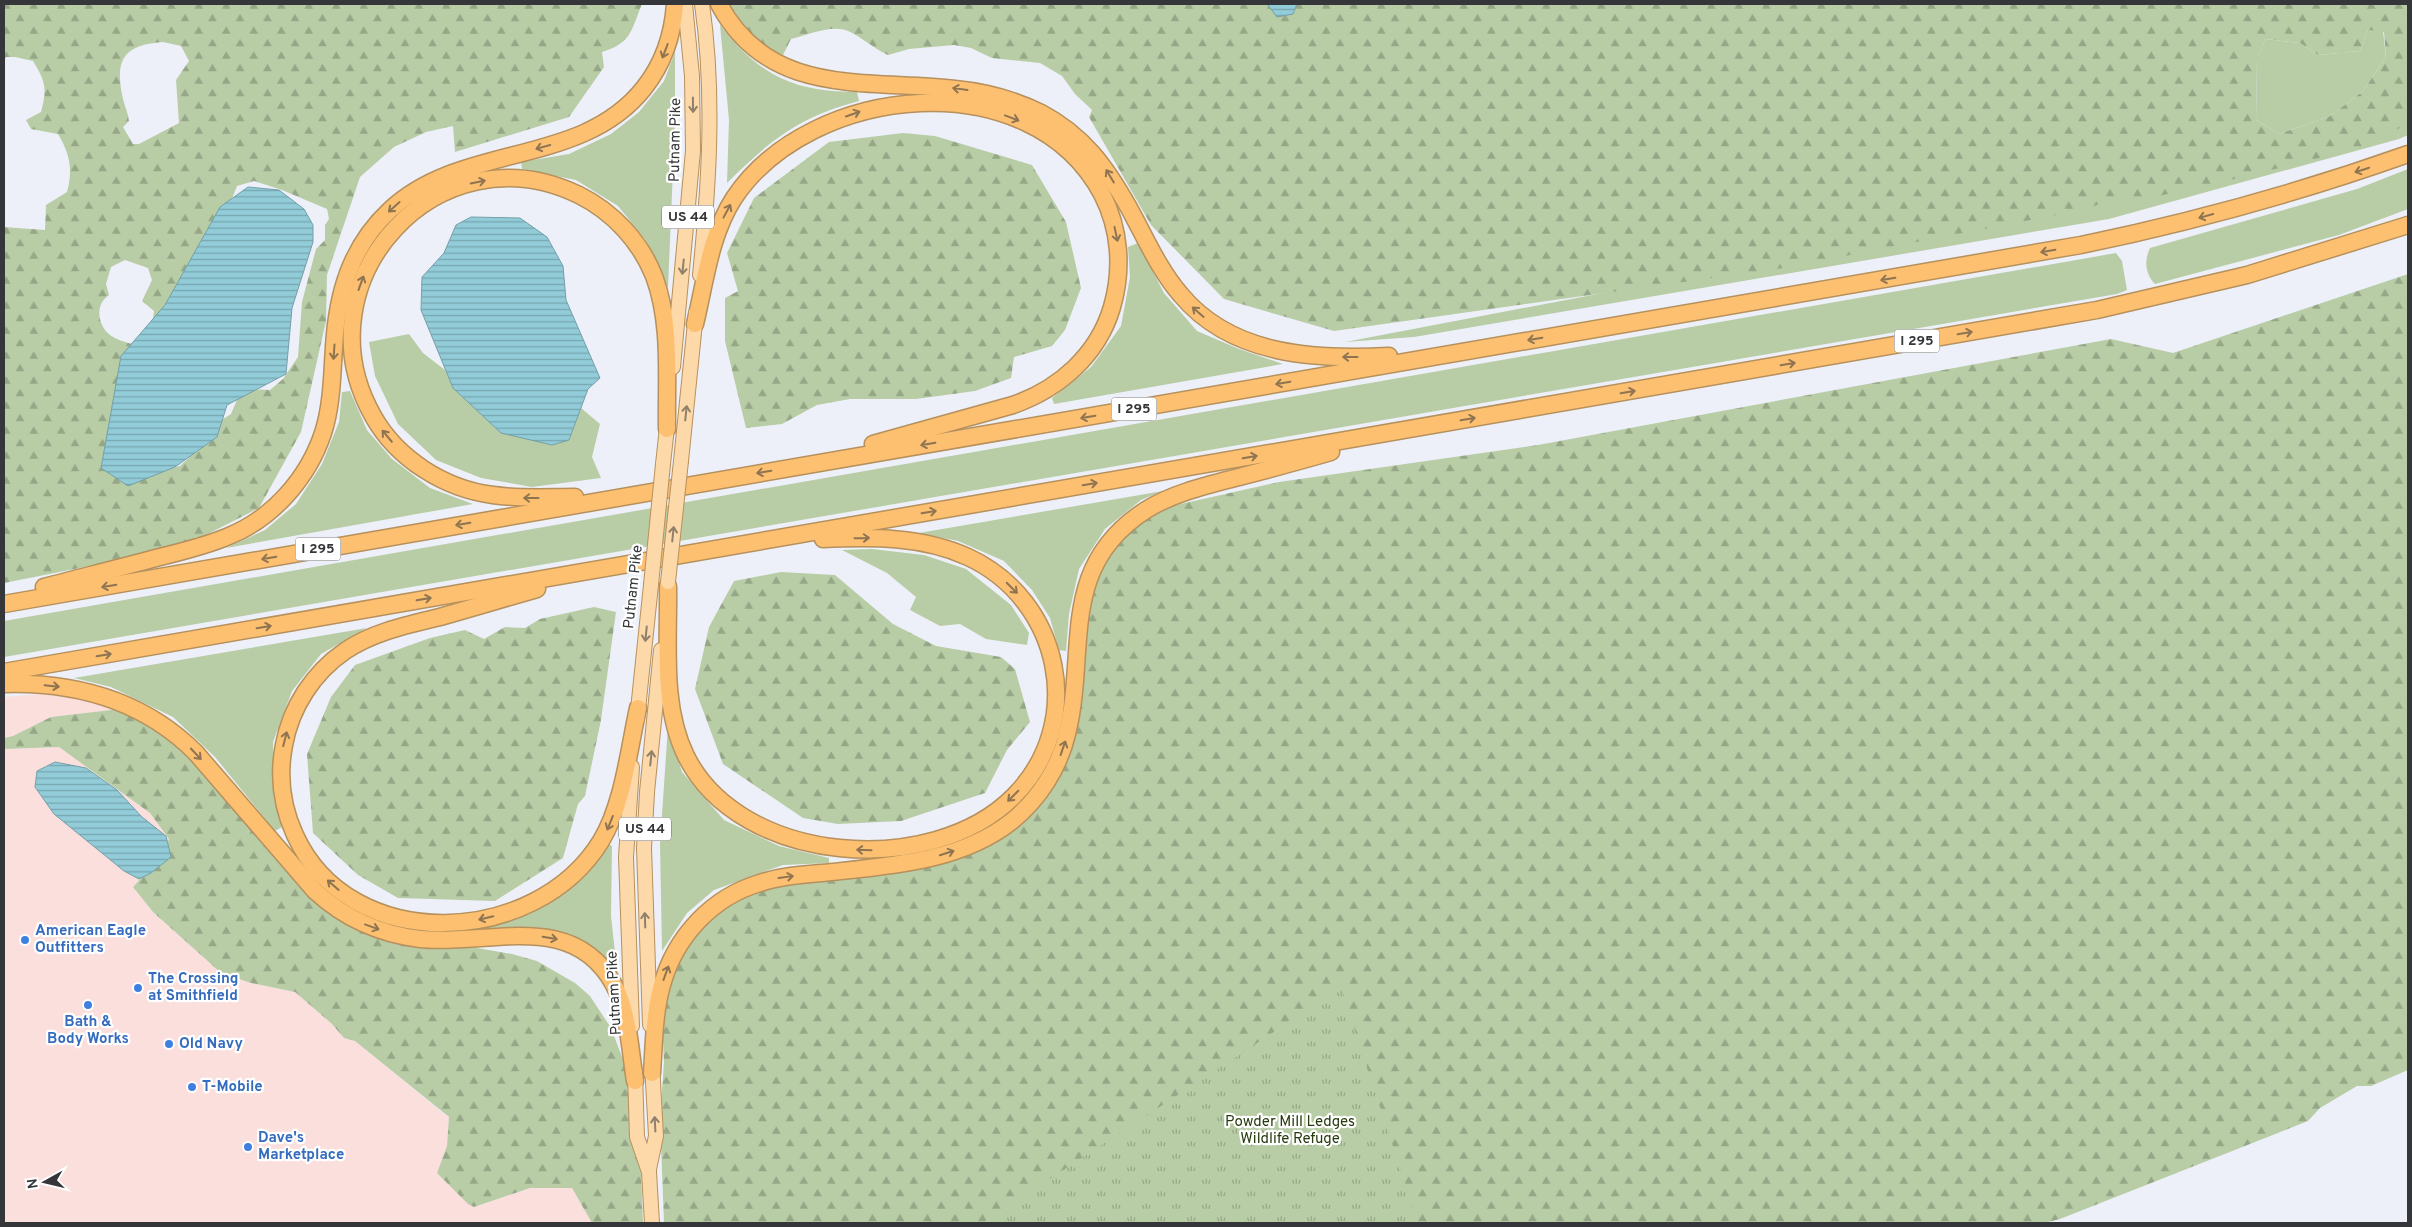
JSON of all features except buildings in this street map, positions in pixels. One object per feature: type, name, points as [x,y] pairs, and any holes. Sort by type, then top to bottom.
[{"type":"highway","points":[[4,597],[215,542],[246,528],[273,508],[304,472],[323,431],[330,402],[340,297],[348,269],[371,231],[401,201],[436,179],[463,169],[576,138],[612,120],[640,94],[658,66],[670,34],[674,4]]},
{"type":"highway","points":[[719,4],[735,28],[752,47],[782,66],[805,75],[828,80],[979,92],[1026,106],[1066,128],[1088,147],[1106,168],[1180,294],[1202,316],[1234,335],[1271,349],[1316,356],[1368,357],[1468,351]]},
{"type":"highway","points":[[695,324],[716,237],[727,210],[738,194],[759,169],[782,150],[820,128],[847,116],[876,108],[916,103],[942,103],[983,109],[1008,116],[1045,134],[1067,149],[1091,177],[1105,200],[1113,224],[1118,249],[1118,275],[1114,301],[1106,325],[1094,346],[1076,368],[1056,384],[1025,400],[799,466]]},
{"type":"highway","name":"I 295","points":[[4,604],[2109,239],[2254,203],[2408,154]]},
{"type":"highway","points":[[632,495],[534,498],[491,495],[466,489],[441,479],[419,466],[398,449],[381,430],[368,407],[358,382],[352,357],[355,303],[363,276],[376,252],[392,231],[410,214],[442,193],[467,184],[500,179],[533,180],[560,187],[586,198],[611,216],[629,234],[643,254],[653,276],[660,298],[665,327],[667,429]]},
{"type":"highway","name":"I 295","points":[[4,672],[2106,308],[2247,275],[2408,225]]},
{"type":"highway","points":[[652,1073],[660,996],[670,962],[694,926],[723,900],[746,888],[779,878],[905,863],[941,855],[992,834],[1010,822],[1030,803],[1054,769],[1067,734],[1071,710],[1079,616],[1087,584],[1101,555],[1128,524],[1156,504],[1193,490],[1420,428]]},
{"type":"highway","points":[[668,584],[669,688],[678,736],[687,759],[702,782],[734,810],[776,832],[803,841],[833,847],[879,850],[915,845],[956,833],[984,819],[1009,801],[1029,778],[1042,755],[1052,729],[1056,697],[1054,665],[1049,646],[1038,622],[1016,591],[981,564],[953,551],[927,544],[879,538],[761,541]]},
{"type":"highway","points":[[611,567],[379,634],[355,644],[333,660],[303,695],[285,738],[281,780],[288,818],[299,844],[316,869],[344,894],[365,906],[399,918],[439,923],[471,921],[503,914],[532,902],[554,889],[581,866],[602,840],[617,803],[638,708]]},
{"type":"highway","points":[[4,684],[49,685],[94,692],[127,704],[156,720],[176,734],[196,754],[314,891],[334,908],[358,922],[386,932],[420,938],[457,940],[542,936],[567,942],[584,951],[604,971],[620,999],[636,1081]]},
{"type":"main road","name":"Putnam Pike","points":[[649,1172],[637,1137],[626,857],[638,708],[693,160],[693,95],[685,4]]},
{"type":"main road","name":"Putnam Pike","points":[[652,1223],[649,1172],[656,1136],[645,923],[644,848],[647,792],[708,194],[711,138],[708,64],[702,4]]},
{"type":"shaded area","points":[[65,692],[118,709],[51,717],[13,736],[4,738],[4,697]]},
{"type":"shaded area","name":"The Crossing at Smithfield","points":[[59,747],[150,813],[169,839],[161,857],[133,887],[153,912],[221,973],[251,983],[295,992],[332,1024],[344,1038],[355,1041],[449,1118],[447,1146],[437,1173],[474,1207],[530,1188],[572,1188],[592,1223],[4,1223],[4,749]]},
{"type":"green space","points":[[4,4],[642,4],[625,40],[602,52],[604,67],[569,117],[455,152],[453,126],[426,132],[394,147],[360,177],[327,275],[326,321],[301,432],[259,508],[200,538],[195,537],[195,539],[125,559],[4,583],[4,227],[45,230],[46,205],[67,192],[70,169],[68,155],[58,134],[31,129],[26,120],[41,112],[45,91],[41,75],[33,61],[15,57],[6,57],[4,60]],"holes":[[[163,42],[181,46],[189,61],[176,80],[179,123],[139,144],[133,144],[123,127],[129,121],[121,85],[121,64],[131,51],[139,47]],[[254,181],[282,190],[327,209],[329,219],[325,225],[325,240],[316,249],[302,302],[298,357],[283,379],[270,390],[249,389],[239,395],[231,414],[217,423],[193,454],[180,466],[172,468],[226,214],[237,186]],[[125,260],[148,268],[152,280],[142,301],[154,311],[152,325],[132,344],[118,340],[110,335],[102,326],[100,320],[101,304],[109,295],[106,284],[111,267]]]},
{"type":"green space","points":[[721,4],[2408,4],[2408,124],[2359,148],[2202,187],[2153,197],[2106,202],[2082,210],[1783,268],[1334,331],[1224,299],[1151,225],[1089,117],[1092,110],[1075,94],[1062,76],[1040,63],[992,58],[971,48],[954,45],[909,49],[888,55],[848,31],[827,29],[791,39],[779,63]],"holes":[[[2368,30],[2384,32],[2386,57],[2363,91],[2330,116],[2279,134],[2256,120],[2257,60],[2265,39],[2300,43],[2318,55],[2360,51]]]},
{"type":"green space","points":[[720,25],[749,57],[779,77],[814,89],[857,92],[859,101],[819,115],[787,132],[757,154],[727,183],[729,120]]},
{"type":"green space","points":[[2368,30],[2383,31],[2386,57],[2363,91],[2330,116],[2279,134],[2256,120],[2257,60],[2265,39],[2300,43],[2318,55],[2360,51]]},
{"type":"green space","points":[[675,52],[675,122],[668,288],[645,239],[618,206],[576,180],[522,169],[521,162],[569,154],[611,134],[639,112],[664,81]]},
{"type":"green space","points":[[2408,116],[2408,135],[2399,139],[2109,219],[1414,337],[1345,342],[2239,172]]},
{"type":"green space","points":[[903,133],[935,136],[1032,165],[1066,222],[1081,288],[1065,330],[1052,346],[1014,357],[1011,378],[975,391],[916,399],[850,399],[817,405],[782,424],[746,428],[725,341],[725,298],[738,291],[727,253],[754,198],[829,142]]},
{"type":"green space","points":[[2408,169],[2408,209],[2339,235],[2155,284],[2149,276],[2146,262],[2150,248],[2357,189]]},
{"type":"green space","points":[[1138,243],[1164,293],[1197,331],[1239,349],[1283,364],[1054,404],[1052,398],[1091,367],[1121,326],[1130,277],[1128,247]]},
{"type":"green space","points":[[2116,253],[2122,261],[2127,290],[2117,294],[4,657],[4,621]]},
{"type":"green space","points":[[2408,274],[2408,1070],[2371,1086],[2357,1086],[2320,1108],[2308,1121],[2060,1219],[2044,1223],[664,1223],[660,1119],[664,1062],[661,1002],[687,935],[744,889],[906,865],[995,835],[1060,764],[1085,594],[1127,527],[1154,510],[1279,482],[1538,445],[2111,339],[2173,353]]},
{"type":"green space","points":[[409,334],[423,353],[445,370],[453,388],[569,440],[581,408],[600,424],[592,457],[601,478],[532,487],[481,478],[436,460],[398,424],[375,376],[369,342]]},
{"type":"green space","points":[[350,391],[367,430],[392,459],[430,488],[473,504],[226,548],[265,530],[296,504],[322,464],[339,422],[342,392]]},
{"type":"green space","points":[[1163,491],[1141,500],[1105,529],[1079,569],[1069,614],[1066,651],[1059,650],[1050,618],[1032,590],[1004,561],[958,541],[919,533]]},
{"type":"green space","points":[[872,549],[924,555],[966,569],[1011,605],[1029,633],[1027,645],[986,639],[960,624],[940,626],[910,610],[916,597],[887,573],[842,550]]},
{"type":"green space","points":[[781,572],[835,575],[893,624],[936,646],[1001,657],[1015,669],[1030,722],[1007,750],[985,793],[901,821],[838,824],[803,818],[723,764],[695,689],[709,627],[734,581]]},
{"type":"green space","points":[[594,607],[616,612],[601,720],[585,796],[578,804],[563,858],[495,901],[398,898],[358,875],[313,833],[307,754],[331,697],[355,665],[430,638],[465,630],[484,639],[505,627],[525,628],[540,619]]},
{"type":"green space","points":[[367,628],[321,654],[292,691],[273,742],[274,797],[282,827],[275,831],[215,757],[173,717],[111,687],[74,678]]},
{"type":"green space","points":[[136,707],[176,734],[319,894],[398,934],[512,954],[537,961],[575,983],[590,996],[611,1028],[627,1070],[640,1144],[643,1223],[592,1223],[572,1188],[530,1188],[474,1207],[468,1204],[437,1173],[447,1146],[449,1117],[355,1041],[344,1038],[332,1024],[295,992],[251,983],[221,973],[153,912],[133,887],[161,857],[169,839],[150,813],[59,747],[4,749],[4,738],[13,736],[51,717]]},
{"type":"green space","points":[[668,726],[682,772],[724,820],[779,846],[829,858],[829,863],[783,865],[714,890],[687,913],[662,951],[660,844]]},
{"type":"green space","points":[[608,844],[612,846],[611,916],[618,980],[603,957],[575,936],[560,931],[527,928],[476,932],[475,929],[530,913],[557,899],[570,890],[592,869]]},
{"type":"green space","name":"Powder Mill Ledges Wildlife Refuge","points":[[1341,988],[1418,1223],[982,1223],[990,1218]]},
{"type":"water","points":[[1267,4],[1297,4],[1293,14],[1277,17]]},
{"type":"water","points":[[248,187],[279,190],[304,209],[313,225],[313,242],[292,308],[286,374],[227,405],[217,437],[175,467],[128,486],[101,468],[121,356],[165,305],[220,207]]},
{"type":"water","points":[[471,217],[520,218],[547,237],[563,266],[566,300],[600,378],[588,389],[569,440],[552,445],[501,433],[453,388],[421,310],[422,277],[444,253],[456,225]]},
{"type":"water","points":[[55,762],[86,768],[117,790],[142,817],[166,836],[171,857],[151,873],[139,879],[124,871],[54,814],[35,787],[37,771]]},
{"type":"place","name":"American Eagle Outfitters","points":[[25,940]]},
{"type":"place","name":"The Crossing at Smithfield","points":[[138,988]]},
{"type":"place","name":"Bath & Body Works","points":[[88,1005]]},
{"type":"place","name":"Old Navy","points":[[169,1044]]},
{"type":"place","name":"T-Mobile","points":[[192,1087]]},
{"type":"place","name":"Dave's Marketplace","points":[[248,1147]]}]
